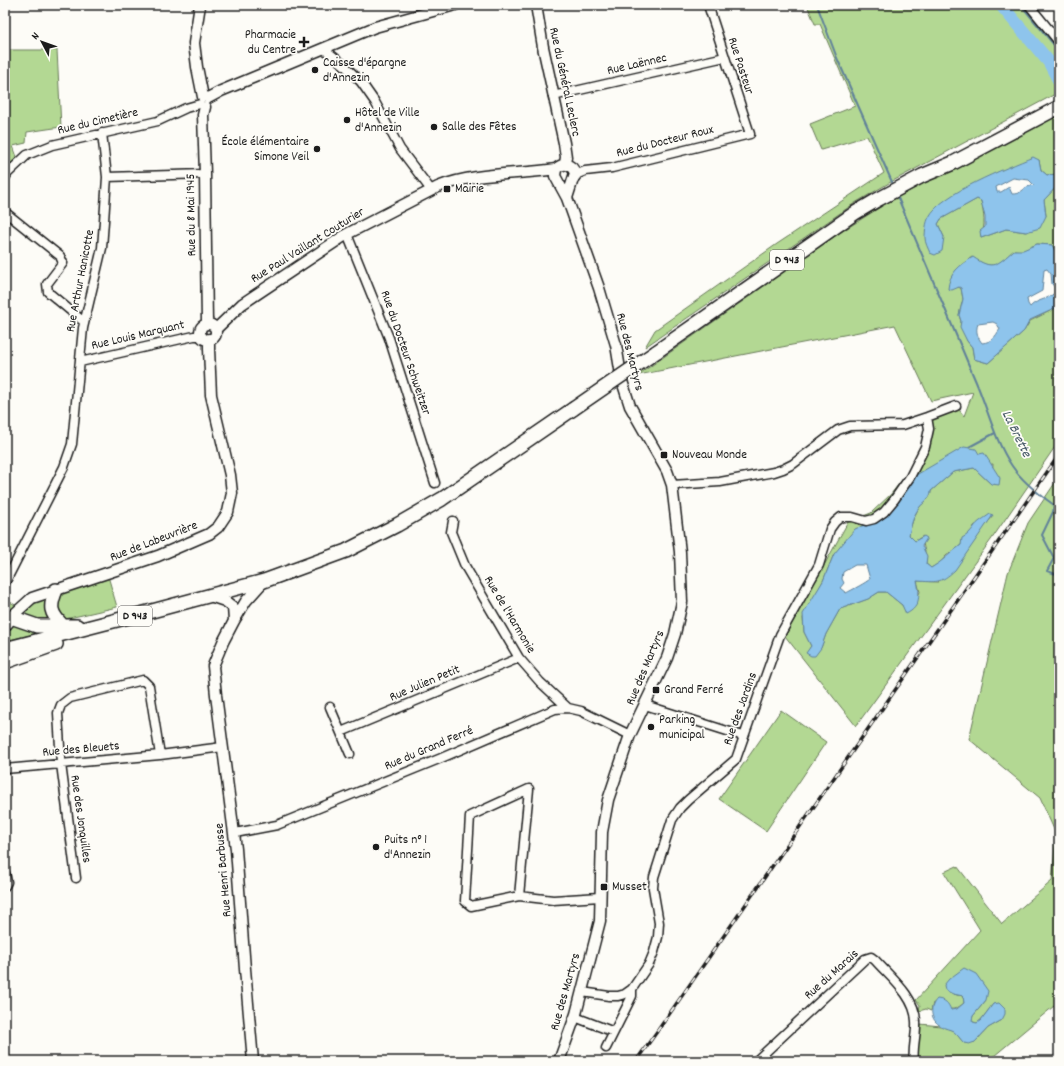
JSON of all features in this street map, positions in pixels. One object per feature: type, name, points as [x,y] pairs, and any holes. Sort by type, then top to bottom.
[{"type":"main road","name":"D 943","points":[[922,176],[949,158],[1059,98]]},
{"type":"main road","name":"D 943","points":[[5,649],[264,581],[346,551],[397,525],[442,499],[855,213],[922,176],[953,163],[1059,106]]},
{"type":"main road","points":[[56,590],[51,606],[54,617],[64,626]]},
{"type":"main road","points":[[7,619],[37,626],[92,627]]},
{"type":"main road","points":[[5,662],[84,635],[92,627]]},
{"type":"street","name":"Rue du 8 Mai 1945","points":[[200,5],[194,43],[204,101],[203,115],[211,327]]},
{"type":"street","points":[[204,101],[222,91],[375,28],[455,5]]},
{"type":"street","name":"Rue du Général Leclerc","points":[[536,5],[564,143],[565,167]]},
{"type":"street","name":"Rue Pasteur","points":[[708,5],[750,134]]},
{"type":"street","points":[[1029,5],[1059,42]]},
{"type":"street","points":[[324,49],[343,64],[361,82],[375,102],[400,149],[431,190]]},
{"type":"street","name":"Rue Laënnec","points":[[554,96],[725,57]]},
{"type":"street","name":"Rue du Cimetière","points":[[6,176],[26,155],[57,143],[158,121],[204,101]]},
{"type":"street","name":"Rue Arthur Hanicotte","points":[[5,583],[64,467],[72,444],[84,322],[102,248],[107,177],[102,133]]},
{"type":"street","name":"Rue du Docteur Roux","points":[[573,181],[578,174],[585,171],[612,168],[750,134]]},
{"type":"street","points":[[565,167],[575,173],[567,198],[555,172],[565,167]]},
{"type":"street","name":"Rue Paul Vaillant Couturier","points":[[206,338],[216,335],[211,327],[242,304],[347,234],[431,190],[446,183],[473,177],[538,172],[565,167]]},
{"type":"street","name":"Rue du Docteur Roux","points":[[565,167],[585,171]]},
{"type":"street","name":"Rue Paul Vaillant Couturier","points":[[538,172],[547,174],[558,181]]},
{"type":"street","points":[[107,177],[205,174]]},
{"type":"street","points":[[558,181],[565,184],[573,181]]},
{"type":"street","name":"Rue des Martyrs","points":[[559,1061],[575,1017],[600,921],[602,832],[608,800],[630,735],[667,658],[675,634],[682,602],[680,552],[672,484],[667,471],[630,406],[622,380],[616,345],[599,288],[567,198]]},
{"type":"street","points":[[5,212],[60,256],[63,263],[47,284],[48,292],[84,322]]},
{"type":"street","name":"Rue du Docteur Schweitzer","points":[[347,234],[389,338],[435,483]]},
{"type":"street","name":"Rue Louis Marquant","points":[[80,362],[194,336],[206,338]]},
{"type":"street","name":"Rue de Labeuvrière","points":[[7,619],[32,598],[158,556],[209,534],[218,527],[228,512],[232,493],[230,475],[211,395],[206,338]]},
{"type":"street","points":[[672,484],[720,482],[774,472],[793,464],[838,430],[850,426],[903,425],[956,406]]},
{"type":"street","name":"Rue des Jardins","points":[[606,1048],[632,996],[632,989],[649,964],[654,952],[658,937],[659,923],[653,888],[654,877],[672,820],[680,808],[688,800],[736,759],[780,635],[819,565],[830,529],[835,522],[841,518],[852,518],[866,521],[874,519],[884,512],[910,477],[925,448],[929,429],[927,417]]},
{"type":"street","name":"Rue de l'Harmonie","points":[[453,521],[451,532],[465,566],[519,658],[540,682],[568,708]]},
{"type":"street","name":"Rue Henri Barbusse","points":[[253,1061],[235,833],[213,666],[234,621],[246,601],[264,581]]},
{"type":"street","points":[[210,596],[225,601],[233,607],[234,621]]},
{"type":"street","name":"Rue Julien Petit","points":[[341,732],[519,658]]},
{"type":"street","name":"Rue des Jonquilles","points":[[76,878],[61,764],[58,713],[61,705],[70,698],[143,680],[149,686],[160,755]]},
{"type":"street","points":[[645,705],[743,736]]},
{"type":"street","points":[[330,707],[350,754]]},
{"type":"street","name":"Rue du Grand Ferré","points":[[235,833],[277,825],[555,709],[568,708],[581,711],[630,735]]},
{"type":"street","name":"Rue des Bleuets","points":[[5,769],[160,755],[223,747]]},
{"type":"street","points":[[519,896],[529,789],[470,816],[465,901],[471,906],[519,896],[553,900],[600,896]]},
{"type":"street","points":[[5,873],[5,886]]},
{"type":"street","name":"Rue du Marais","points":[[756,1061],[865,959],[870,957],[875,960],[904,992],[912,1005],[916,1019],[914,1061]]},
{"type":"street","points":[[582,992],[618,996],[625,994],[632,989]]},
{"type":"street","points":[[575,1017],[614,1032]]},
{"type":"green space","points":[[807,5],[1026,5],[1059,45],[1059,92],[889,183],[855,203],[645,347],[655,330],[777,244],[884,173],[867,136],[821,150],[810,124],[855,106],[820,24],[815,24]]},
{"type":"green space","points":[[5,50],[57,50],[61,127],[27,132],[26,143],[13,146],[17,157],[5,170]]},
{"type":"green space","points":[[1059,111],[1059,176],[1058,174],[1047,175],[1041,170],[1039,160],[928,218],[944,237],[938,224],[941,219],[977,199],[981,201],[984,215],[984,228],[981,238],[1006,229],[1026,232],[1046,216],[1044,200],[1059,184],[1059,258],[1052,245],[1037,244],[1023,251],[1014,250],[999,263],[994,265],[985,264],[972,257],[958,269],[949,285],[961,288],[963,299],[959,315],[967,341],[972,347],[974,359],[988,363],[1024,331],[1030,321],[1059,305],[1059,441],[991,540],[856,726],[785,636],[848,522],[871,513],[891,494],[912,467],[924,461],[919,458],[934,415],[956,406],[964,416],[973,392],[931,401],[895,325],[638,375],[838,234],[885,204]],"holes":[[[993,464],[991,484],[974,468],[953,472],[931,491],[931,494],[919,508],[911,525],[909,535],[915,541],[923,536],[926,564],[931,568],[941,562],[946,556],[961,545],[974,526],[993,516],[938,582],[917,581],[920,592],[907,613],[902,605],[886,592],[879,592],[868,599],[840,609],[826,634],[821,648],[807,653],[811,646],[804,632],[803,618],[823,581],[834,554],[885,516],[903,496],[911,479]]]},
{"type":"green space","points":[[1059,477],[1059,1026],[1054,1006],[988,1061],[920,1061],[918,1054],[920,1024],[941,1026],[954,1031],[964,1043],[975,1042],[988,1028],[1002,1020],[993,1004],[981,1020],[977,1023],[973,1022],[971,1020],[973,1016],[986,1000],[953,994],[963,996],[964,1003],[956,1008],[949,1009],[933,1003],[931,1011],[926,1009],[919,1011],[920,1005],[916,1000],[980,930],[944,872],[957,866],[1002,924],[1052,881],[1056,834],[1040,798],[969,739],[1008,573],[1028,523]]},
{"type":"green space","points":[[108,576],[117,607],[65,619],[56,615],[57,598],[65,591]]},
{"type":"green space","points":[[51,596],[56,623],[39,625],[24,617],[35,603]]},
{"type":"green space","points":[[5,599],[17,606],[12,609],[5,610]]},
{"type":"green space","points":[[12,621],[35,629],[35,634],[5,641],[5,628]]},
{"type":"green space","points":[[781,710],[826,742],[766,831],[719,799]]},
{"type":"water","points":[[1033,157],[1039,160],[1041,170],[1047,175],[1058,174],[1059,184],[1044,200],[1046,216],[1040,228],[1026,232],[1006,229],[981,238],[980,231],[985,227],[985,217],[981,201],[977,199],[941,219],[938,224],[944,237],[942,251],[935,255],[930,253],[925,238],[925,230],[929,217],[936,208],[960,190],[992,174]],"holes":[[[1013,178],[1029,180],[1034,185],[1027,187],[1019,193],[1012,194],[1009,187],[1001,192],[997,192],[996,187]]]},
{"type":"water","points":[[1037,244],[1052,245],[1059,258],[1059,305],[1054,309],[1030,320],[1024,331],[988,363],[974,359],[972,347],[967,341],[960,327],[961,321],[959,315],[963,299],[961,288],[959,287],[952,290],[948,289],[950,278],[960,266],[973,257],[985,264],[990,265],[999,262],[1014,250],[1023,250]],"holes":[[[1047,269],[1051,274],[1052,284],[1057,290],[1051,296],[1036,302],[1030,307],[1027,299],[1042,291],[1044,270]],[[993,322],[997,324],[1000,329],[993,339],[982,343],[977,334],[978,324]]]},
{"type":"water","points":[[964,447],[976,449],[979,454],[984,453],[1000,478],[999,485],[991,484],[974,468],[953,472],[931,491],[931,494],[915,514],[909,535],[915,541],[924,536],[927,538],[922,546],[927,556],[926,564],[931,568],[961,545],[962,538],[969,533],[977,523],[990,514],[993,515],[950,575],[938,581],[917,581],[919,591],[918,600],[917,604],[911,611],[906,614],[902,605],[886,592],[879,592],[868,599],[840,609],[826,634],[821,648],[815,656],[811,656],[806,653],[811,646],[804,632],[803,614],[823,581],[834,554],[855,529],[885,516],[903,496],[911,478]],"holes":[[[855,565],[866,565],[870,579],[846,593],[840,588],[844,583],[842,579],[843,572]]]},
{"type":"water","points":[[964,968],[976,974],[988,991],[986,1000],[973,1016],[973,1022],[977,1023],[981,1020],[993,1004],[999,1003],[1005,1009],[1005,1014],[1002,1020],[988,1028],[975,1042],[969,1044],[964,1043],[953,1031],[937,1023],[932,1013],[934,1002],[937,999],[946,1002],[951,1010],[957,1009],[964,1003],[963,996],[953,994],[945,990],[944,985],[949,979]]},
{"type":"waterway","points":[[817,5],[837,58],[892,182]]},
{"type":"waterway","name":"La Brette","points":[[1001,5],[1049,62],[1059,81]]},
{"type":"waterway","points":[[1021,5],[1055,46],[1059,54]]},
{"type":"waterway","name":"La Brette","points":[[898,198],[1006,456],[1020,477],[1054,505],[1053,512],[1042,535],[1054,558],[1047,571],[1059,575]]},
{"type":"waterway","points":[[969,447],[995,433]]},
{"type":"railway","points":[[636,1061],[1059,455]]},
{"type":"place","name":"Pharmacie du Centre","points":[[304,42]]},
{"type":"place","name":"Caisse d'épargne d'Annezin","points":[[315,70]]},
{"type":"place","name":"Hôtel de Ville d'Annezin","points":[[347,120]]},
{"type":"place","name":"Salle des Fêtes","points":[[434,127]]},
{"type":"place","name":"École élémentaire Simone Veil","points":[[317,149]]},
{"type":"place","name":"Mairie","points":[[447,189]]},
{"type":"place","name":"Nouveau Monde","points":[[664,455]]},
{"type":"place","name":"Grand Ferré","points":[[656,690]]},
{"type":"place","name":"Parking municipal","points":[[651,727]]},
{"type":"place","name":"Puits n° 1 d'Annezin","points":[[376,847]]},
{"type":"place","name":"Musset","points":[[604,887]]}]
